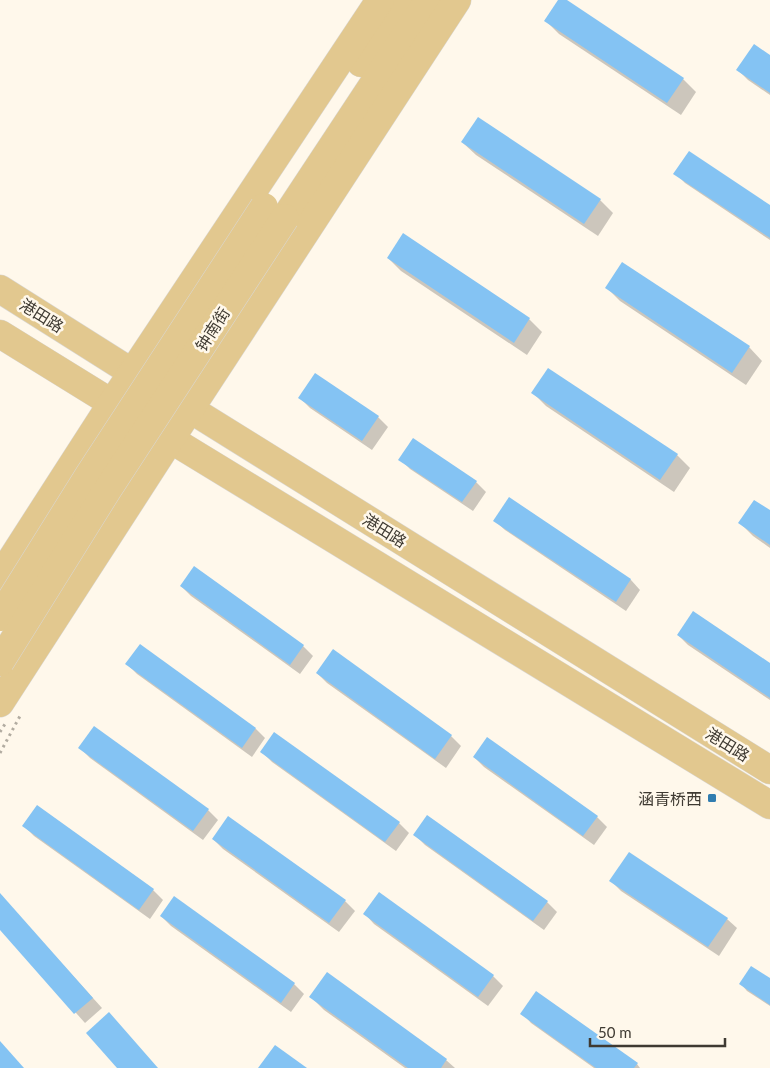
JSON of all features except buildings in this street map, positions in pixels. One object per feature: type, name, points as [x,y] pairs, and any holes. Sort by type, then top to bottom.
[{"type":"main road","points":[[0,577],[112,403],[380,0]]},
{"type":"main road","name":"钟南街","points":[[0,662],[113,480],[403,0]]},
{"type":"main road","name":"钟南街","points":[[0,618],[89,474],[274,212],[429,0]]},
{"type":"main road","points":[[0,704],[457,0]]},
{"type":"main road","name":"港田路","points":[[0,289],[770,770]]},
{"type":"main road","name":"港田路","points":[[0,334],[170,440],[770,805]]},
{"type":"place","name":"涵青桥西","points":[[712,798]]}]
